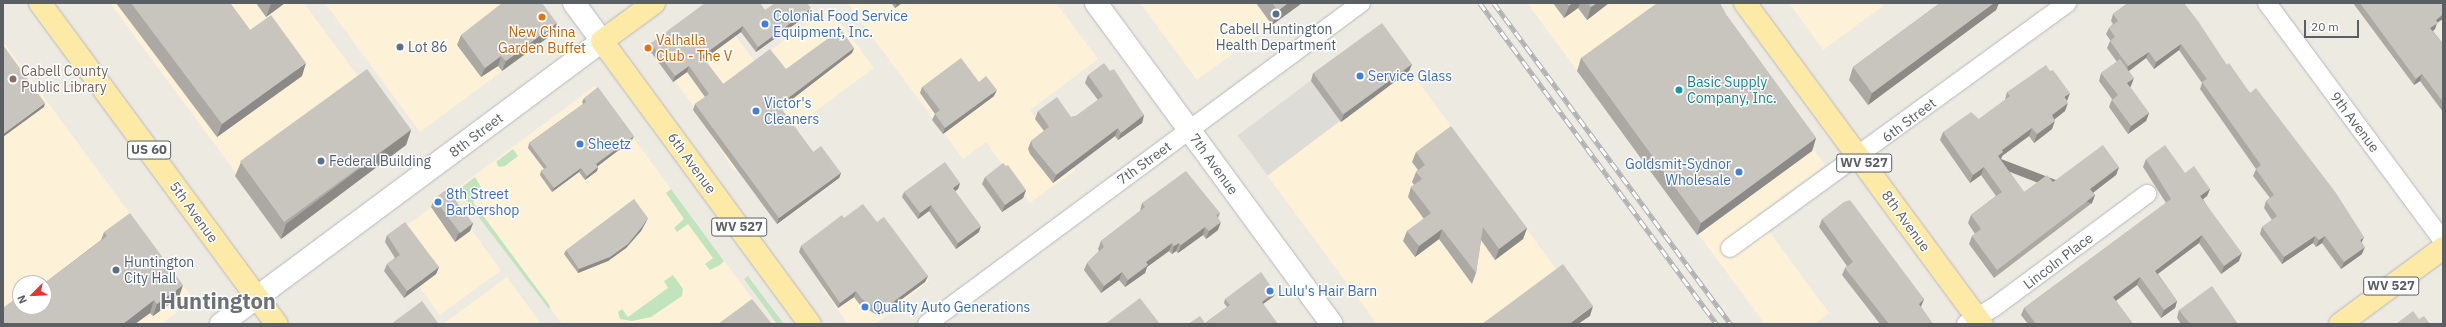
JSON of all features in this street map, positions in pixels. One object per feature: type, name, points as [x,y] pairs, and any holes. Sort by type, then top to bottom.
[{"type":"main road","name":"5th Avenue","points":[[40,3],[277,324]]},
{"type":"main road","name":"6th Avenue","points":[[574,3],[810,324]]},
{"type":"main road","name":"8th Street","points":[[222,324],[654,3]]},
{"type":"main road","name":"7th Avenue","points":[[1096,3],[1332,324]]},
{"type":"main road","name":"8th Avenue","points":[[1745,3],[1859,157],[1975,322]]},
{"type":"main road","name":"WV 527","points":[[2340,324],[2443,248]]},
{"type":"street","name":"7th Street","points":[[927,324],[1361,3]]},
{"type":"street","name":"6th Street","points":[[1730,248],[1859,157],[2067,3]]},
{"type":"street","name":"9th Avenue","points":[[2267,3],[2443,241]]},
{"type":"street","name":"Lincoln Place","points":[[1975,322],[2147,194]]},
{"type":"shaded area","points":[[110,3],[304,3],[406,142],[281,234]]},
{"type":"shaded area","points":[[325,3],[533,3],[555,32],[420,132]]},
{"type":"shaded area","points":[[707,3],[711,3],[755,62],[829,7],[874,68],[734,171],[694,107],[649,46]]},
{"type":"shaded area","points":[[847,3],[1056,3],[1098,59],[1030,110],[1075,170],[1030,203],[986,142],[963,159]]},
{"type":"shaded area","points":[[1140,3],[1301,3],[1197,80]]},
{"type":"shaded area","points":[[1527,3],[1705,3],[1825,165],[1757,215],[1829,313],[1814,324],[1765,324]]},
{"type":"shaded area","points":[[1789,3],[1880,3],[1883,6],[1823,50]]},
{"type":"shaded area","points":[[1379,29],[1409,69],[1268,175],[1238,136]]},
{"type":"shaded area","points":[[3,42],[194,300],[161,324],[18,324],[3,303]]},
{"type":"shaded area","points":[[1409,69],[1559,273],[1489,324],[1377,324],[1267,175]]},
{"type":"shaded area","points":[[595,86],[771,324],[562,324],[460,186]]},
{"type":"shaded area","points":[[447,196],[501,270],[440,315],[386,241]]},
{"type":"shaded area","points":[[894,235],[929,281],[875,324],[848,324],[823,289]]},
{"type":"shaded area","points":[[507,277],[541,324],[443,324]]},
{"type":"green space","points":[[513,149],[518,156],[505,166],[499,167],[496,162]]},
{"type":"green space","points":[[475,177],[484,192],[473,202],[550,306],[549,309],[458,190]]},
{"type":"green space","points":[[671,189],[724,261],[720,265],[710,270],[705,264],[713,258],[688,224],[677,232],[674,228],[684,219],[666,193]]},
{"type":"green space","points":[[673,275],[683,289],[682,296],[651,317],[632,321],[620,319],[618,312],[622,309],[628,317],[668,288],[664,281]]},
{"type":"green space","points":[[748,276],[784,324],[777,324],[744,279]]},
{"type":"building","points":[[131,3],[230,3],[250,30],[271,15],[306,63],[222,124]]},
{"type":"building","points":[[502,3],[542,3],[557,23],[506,61],[501,56],[485,68],[461,35]]},
{"type":"building","points":[[705,3],[760,3],[765,10],[775,3],[807,3],[811,8],[758,47],[743,26],[702,56],[723,84],[770,49],[786,69],[841,29],[854,48],[779,105],[813,152],[821,146],[841,173],[779,218],[695,104],[709,94],[689,66],[675,76],[651,43]]},
{"type":"building","points":[[1272,3],[1288,3],[1278,11]]},
{"type":"building","points":[[1588,3],[1597,3],[1591,7]]},
{"type":"building","points":[[1657,3],[1720,3],[1727,16],[1816,138],[1701,223],[1581,58]]},
{"type":"building","points":[[1940,3],[1994,3],[1872,93],[1853,67]]},
{"type":"building","points":[[2128,3],[2184,3],[2198,21],[2227,65],[2229,63],[2250,93],[2256,88],[2336,193],[2364,237],[2360,240],[2365,247],[2344,262],[2325,236],[2319,240],[2315,236],[2284,257],[2262,227],[2277,216],[2266,201],[2274,195],[2256,169],[2261,165],[2202,82],[2207,79],[2181,44],[2156,62],[2149,52],[2128,66],[2110,41],[2115,37],[2109,28],[2118,21],[2113,14]]},
{"type":"building","points":[[2360,3],[2443,3],[2443,14],[2436,20],[2438,23],[2430,28],[2443,44],[2443,102],[2422,74],[2416,79]]},
{"type":"building","name":"Service Glass","points":[[1382,23],[1412,64],[1343,114],[1313,73]]},
{"type":"building","name":"Cabell County Public Library","points":[[3,45],[45,103],[3,134]]},
{"type":"building","points":[[961,58],[979,82],[986,76],[997,90],[945,128],[935,114],[940,110],[922,87]]},
{"type":"building","points":[[2120,59],[2134,78],[2127,83],[2149,113],[2131,126],[2112,100],[2118,95],[2101,73]]},
{"type":"building","points":[[1104,63],[1110,71],[1114,69],[1144,115],[1121,133],[1118,128],[1056,175],[1033,147],[1031,141],[1049,127],[1038,111],[1057,97],[1071,117],[1076,116],[1103,96],[1088,75]]},
{"type":"building","points":[[2046,65],[2050,71],[2053,70],[2070,93],[2064,97],[2068,103],[2052,115],[2055,121],[2037,134],[2032,128],[2002,150],[2003,152],[1998,156],[2024,192],[2047,175],[2053,182],[2103,145],[2119,167],[2090,189],[2095,195],[1997,270],[1972,236],[1981,229],[1971,215],[2002,192],[1984,167],[1973,175],[1943,132],[1971,112],[1979,119],[2010,96],[2007,92]]},
{"type":"building","name":"Federal Building","points":[[367,69],[411,130],[284,222],[240,161]]},
{"type":"building","name":"Sheetz","points":[[598,87],[634,136],[596,164],[598,167],[587,176],[581,168],[554,188],[541,171],[547,167],[529,143],[586,102],[584,98]]},
{"type":"building","points":[[1451,126],[1527,228],[1499,249],[1483,227],[1476,273],[1442,229],[1419,246],[1407,231],[1431,213],[1411,187],[1422,179],[1416,172],[1425,165],[1416,152]]},
{"type":"building","points":[[2165,145],[2185,173],[2194,166],[2210,189],[2200,196],[2242,253],[2224,266],[2202,235],[2155,271],[2177,301],[2164,310],[2140,277],[2113,297],[2133,324],[2036,324],[2024,308],[2171,199],[2146,159]]},
{"type":"building","points":[[945,162],[960,183],[953,188],[981,226],[958,243],[931,205],[920,213],[904,192]]},
{"type":"building","points":[[1003,163],[1006,166],[1008,165],[1026,190],[1005,205],[985,177]]},
{"type":"building","points":[[1186,171],[1220,213],[1216,215],[1221,222],[1209,231],[1205,227],[1181,245],[1179,243],[1174,246],[1172,243],[1146,262],[1148,265],[1128,280],[1122,272],[1104,286],[1087,263],[1104,247],[1101,241],[1145,207],[1142,203]]},
{"type":"building","points":[[447,189],[473,223],[460,233],[434,199]]},
{"type":"building","points":[[634,199],[648,218],[642,227],[628,244],[610,257],[579,269],[566,250]]},
{"type":"building","points":[[1850,200],[1924,299],[1919,304],[1933,324],[1889,324],[1845,268],[1853,262],[1822,219],[1844,202]]},
{"type":"building","points":[[863,204],[877,222],[884,217],[928,276],[881,311],[862,299],[856,291],[840,303],[801,246],[842,215],[844,218]]},
{"type":"building","name":"Huntington City Hall","points":[[130,213],[183,285],[157,304],[154,300],[123,324],[3,324],[3,308],[12,301],[12,315],[52,315],[52,277],[107,236],[104,232]]},
{"type":"building","points":[[405,222],[439,267],[407,291],[387,264],[400,255],[387,235]]},
{"type":"building","points":[[1563,264],[1593,306],[1569,324],[1482,324]]},
{"type":"building","points":[[1261,272],[1275,292],[1262,302],[1278,324],[1188,324],[1200,316],[1205,323],[1230,305],[1225,299]]},
{"type":"building","points":[[2212,286],[2238,324],[2190,324],[2179,310]]},
{"type":"building","points":[[1140,298],[1160,324],[1105,324]]},
{"type":"building","points":[[752,299],[772,324],[718,324]]},
{"type":"building","points":[[422,301],[438,323],[391,324]]},
{"type":"building","points":[[2413,311],[2419,319],[2424,316],[2430,324],[2396,324]]},
{"type":"railway","points":[[1480,3],[1717,324]]},
{"type":"railway","points":[[1494,3],[1731,324]]},
{"type":"place","name":"Cabell Huntington Health Department","points":[[1276,14]]},
{"type":"place","name":"New China Garden Buffet","points":[[542,17]]},
{"type":"place","name":"Colonial Food Service Equipment, Inc.","points":[[765,24]]},
{"type":"place","name":"Lot 86","points":[[400,47]]},
{"type":"place","name":"Valhalla Club - The V","points":[[648,48]]},
{"type":"place","name":"Service Glass","points":[[1360,76]]},
{"type":"place","name":"Cabell County Public Library","points":[[13,79]]},
{"type":"place","name":"Basic Supply Company, Inc.","points":[[1679,90]]},
{"type":"place","name":"Victor's Cleaners","points":[[756,111]]},
{"type":"place","name":"Sheetz","points":[[580,144]]},
{"type":"place","name":"Federal Building","points":[[321,161]]},
{"type":"place","name":"Goldsmit-Sydnor Wholesale","points":[[1739,172]]},
{"type":"place","name":"8th Street Barbershop","points":[[438,202]]},
{"type":"place","name":"Huntington City Hall","points":[[116,270]]},
{"type":"place","name":"Lulu's Hair Barn","points":[[1270,291]]},
{"type":"place","name":"Quality Auto Generations","points":[[865,307]]},
{"type":"district","name":"Huntington","points":[[218,301]]}]
